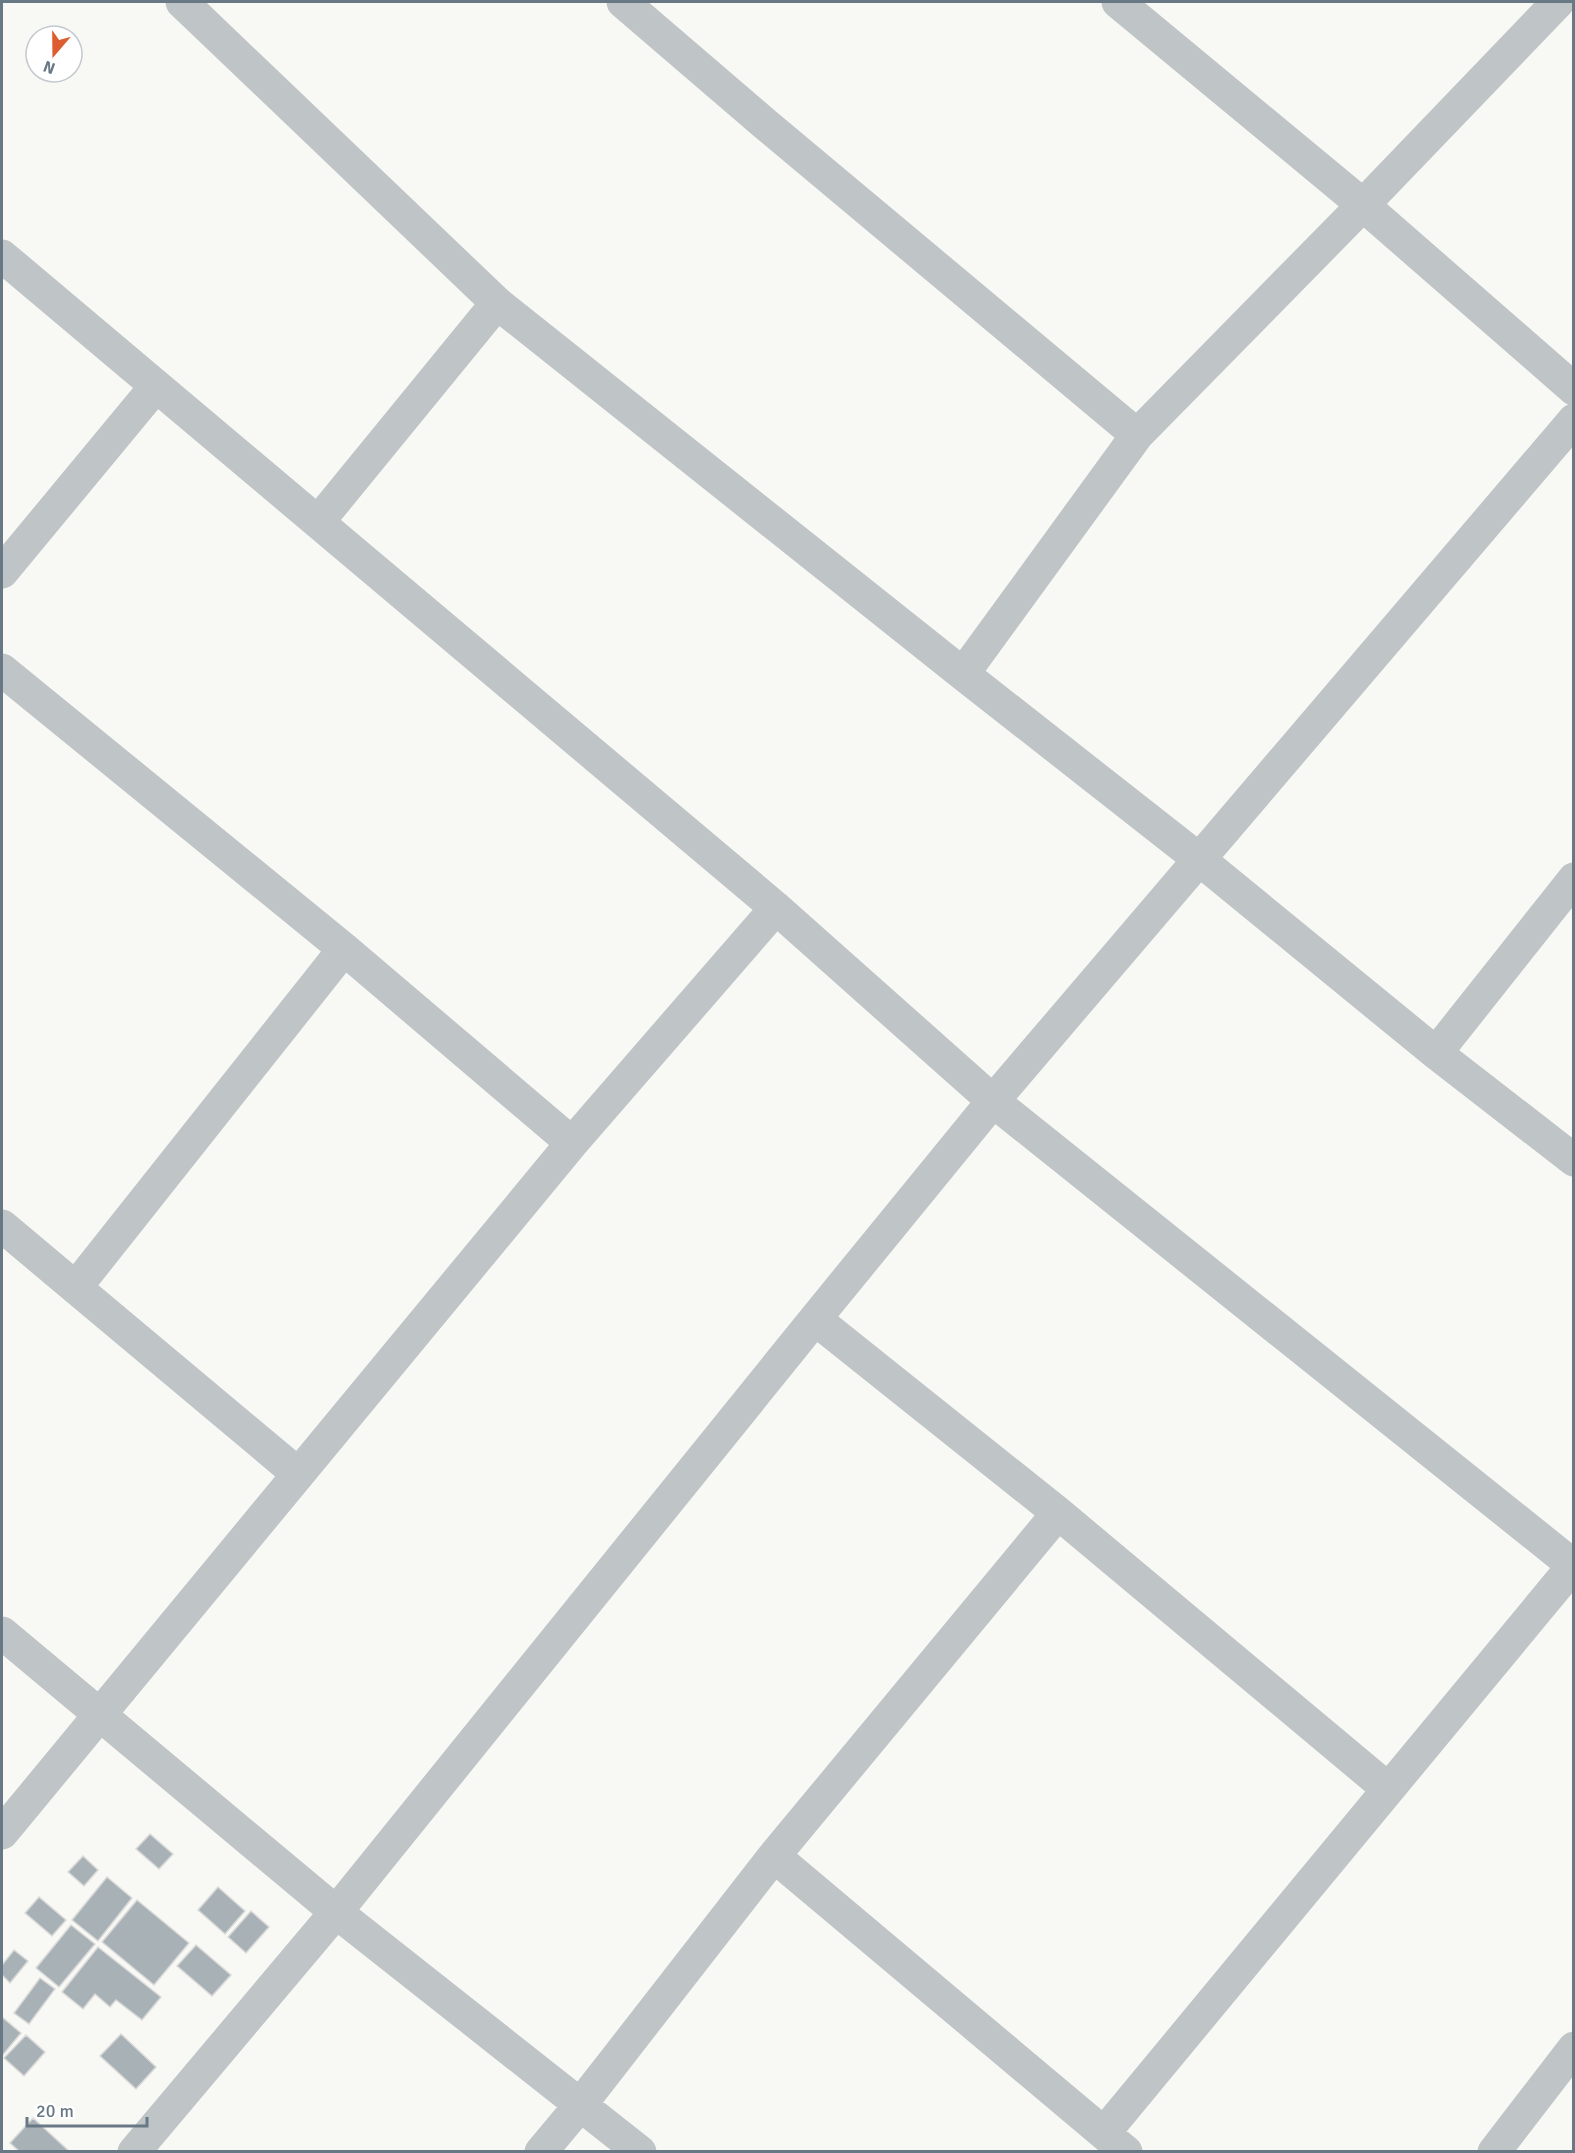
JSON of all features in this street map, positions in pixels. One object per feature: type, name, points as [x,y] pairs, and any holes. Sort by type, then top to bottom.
[{"type":"street","points":[[182,2],[497,303],[1200,860],[1436,1053],[1574,1160]]},
{"type":"street","points":[[623,2],[1137,435]]},
{"type":"street","points":[[1118,2],[1363,205],[1574,389]]},
{"type":"street","points":[[963,674],[1137,435],[1558,2]]},
{"type":"street","points":[[2,256],[776,908],[993,1101],[1573,1566],[1388,1789],[1115,2142],[774,1856]]},
{"type":"street","points":[[318,522],[497,303]]},
{"type":"street","points":[[2,572],[156,386]]},
{"type":"street","points":[[134,2151],[336,1912],[993,1101],[1574,420]]},
{"type":"street","points":[[2,670],[344,949],[572,1143]]},
{"type":"street","points":[[1436,1053],[1574,879]]},
{"type":"street","points":[[2,1833],[572,1143],[776,908]]},
{"type":"street","points":[[76,1287],[344,949]]},
{"type":"street","points":[[2,1226],[298,1474]]},
{"type":"street","points":[[815,1319],[1058,1513],[1388,1789]]},
{"type":"street","points":[[541,2151],[581,2104],[774,1856],[1058,1513]]},
{"type":"street","points":[[2,1633],[336,1912],[640,2151]]},
{"type":"street","points":[[1494,2151],[1574,2048]]},
{"type":"building","points":[[150,1834],[173,1854],[159,1869],[136,1849]]},
{"type":"building","points":[[83,1856],[98,1870],[84,1886],[68,1872]]},
{"type":"building","points":[[107,1877],[132,1898],[98,1941],[72,1920]]},
{"type":"building","points":[[218,1887],[245,1911],[225,1934],[198,1910]]},
{"type":"building","points":[[39,1897],[66,1920],[52,1936],[25,1913]]},
{"type":"building","points":[[137,1900],[189,1943],[154,1985],[102,1942]]},
{"type":"building","points":[[251,1911],[269,1927],[246,1953],[228,1937]]},
{"type":"building","points":[[71,1925],[95,1944],[59,1987],[36,1968]]},
{"type":"building","points":[[196,1945],[231,1975],[212,1996],[177,1966]]},
{"type":"building","points":[[98,1947],[161,1997],[142,2020],[116,2000],[110,2007],[95,1994],[83,2009],[62,1992]]},
{"type":"building","points":[[14,1950],[28,1961],[10,1983],[2,1975],[2,1965]]},
{"type":"building","points":[[40,1978],[55,1989],[29,2024],[14,2013]]},
{"type":"building","points":[[2,2017],[21,2033],[2,2056]]},
{"type":"building","points":[[121,2034],[156,2067],[136,2089],[100,2056]]},
{"type":"building","points":[[26,2035],[45,2052],[24,2076],[4,2058]]},
{"type":"building","points":[[33,2118],[70,2152],[20,2152],[10,2143]]}]
